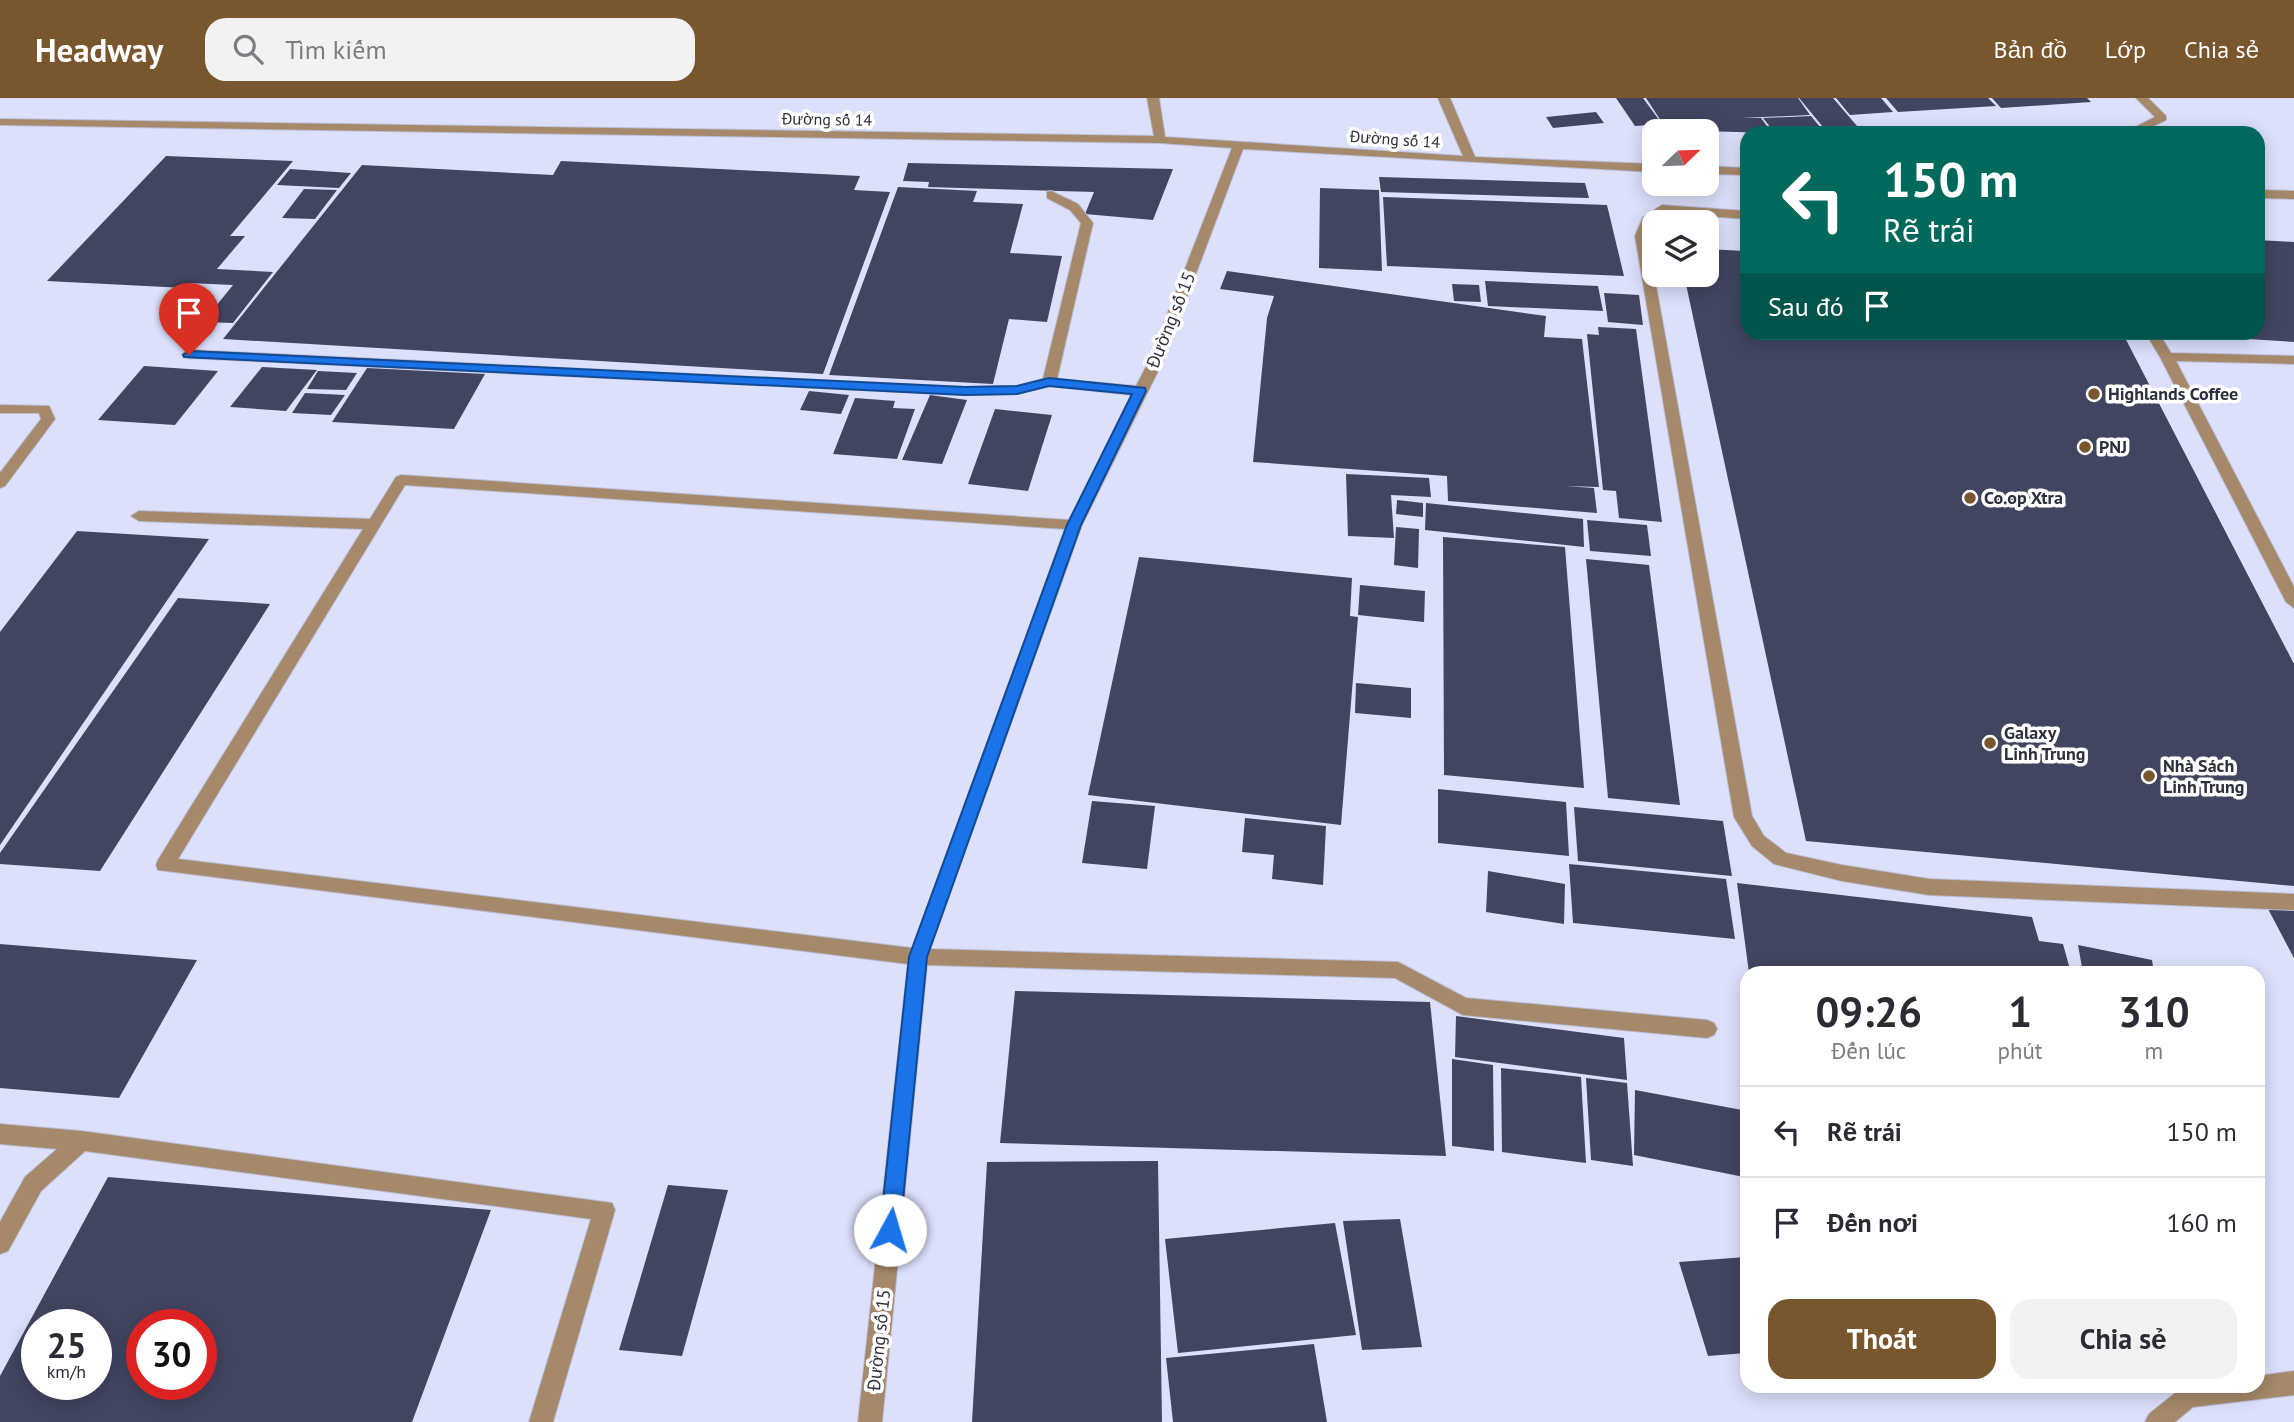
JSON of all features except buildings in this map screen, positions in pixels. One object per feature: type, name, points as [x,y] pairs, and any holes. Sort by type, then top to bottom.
[{"type":"street","points":[[1153,98],[1160,140]]},
{"type":"street","points":[[1444,98],[1471,160]]},
{"type":"street","points":[[2142,98],[2162,118],[2145,126]]},
{"type":"street","name":"Đường số 14","points":[[0,122],[1160,140],[1471,160],[1642,167]]},
{"type":"street","name":"Đường số 15","points":[[870,1422],[918,957],[1074,525],[1156,361],[1240,145]]},
{"type":"street","points":[[1719,171],[1740,172]]},
{"type":"street","points":[[2265,194],[2294,195]]},
{"type":"street","points":[[1049,382],[1087,223],[1074,207],[1051,195]]},
{"type":"street","points":[[1740,215],[1662,209],[1647,220],[1641,236],[1743,817],[1758,841],[1781,859],[1929,887],[2294,902]]},
{"type":"street","points":[[2156,340],[2294,603]]},
{"type":"street","points":[[189,355],[965,391],[1017,390],[1049,382],[1140,391]]},
{"type":"street","points":[[2167,357],[2294,360]]},
{"type":"street","points":[[0,409],[44,409],[48,419],[0,483]]},
{"type":"street","points":[[1074,525],[401,480],[165,865],[918,957],[1398,970],[1463,1006],[1707,1029]]},
{"type":"street","points":[[139,516],[374,524]]},
{"type":"street","points":[[0,1134],[81,1141],[604,1210],[541,1422]]},
{"type":"street","points":[[0,1242],[33,1184],[81,1141]]},
{"type":"street","points":[[2265,1387],[2294,1383]]},
{"type":"street","points":[[2157,1422],[2188,1396],[2212,1393]]},
{"type":"place","name":"Highlands Coffee","points":[[2094,394]]},
{"type":"place","name":"PNJ","points":[[2085,447]]},
{"type":"place","name":"Co.op Xtra","points":[[1970,498]]},
{"type":"place","name":"Galaxy Linh Trung","points":[[1990,743]]},
{"type":"place","name":"Nhà Sách Linh Trung","points":[[2149,776]]},
{"type":"route","points":[[189,355],[965,391],[1017,390],[1049,382],[1140,391],[1074,525],[918,957],[890,1230]]}]
